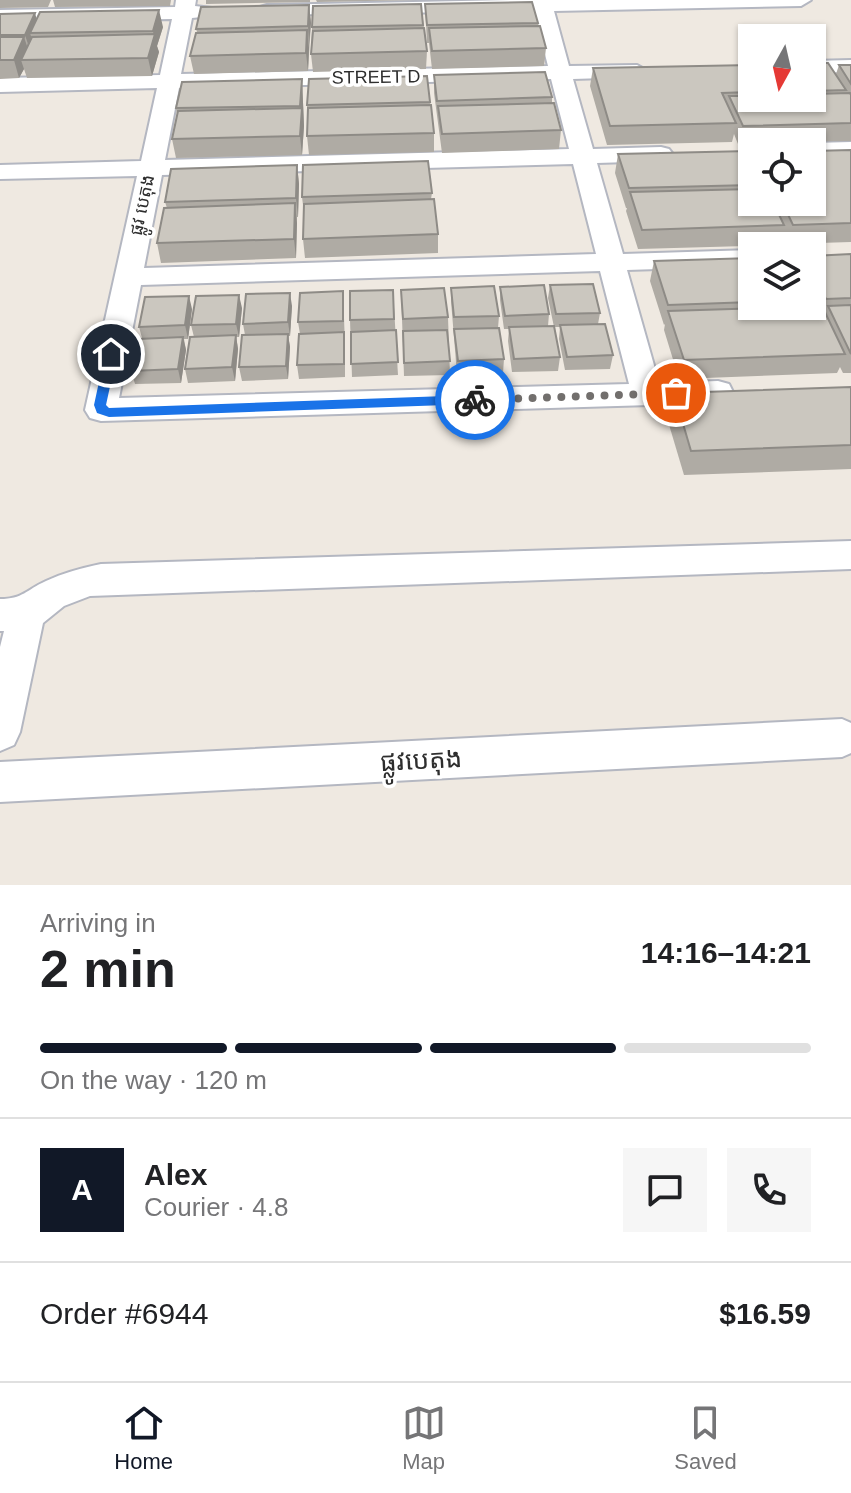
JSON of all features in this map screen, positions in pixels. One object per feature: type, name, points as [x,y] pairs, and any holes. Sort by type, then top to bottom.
[{"type":"street","points":[[0,16],[185,6],[238,11],[801,0]]},
{"type":"street","points":[[542,3],[647,394],[741,391]]},
{"type":"street","name":"ផ្លូវ បេតុង","points":[[185,6],[101,410],[647,394]]},
{"type":"street","points":[[826,67],[851,66]]},
{"type":"street","name":"STREET D","points":[[0,85],[656,70]]},
{"type":"street","points":[[826,150],[851,149]]},
{"type":"street","points":[[0,172],[691,153]]},
{"type":"street","points":[[127,277],[738,258]]},
{"type":"street","points":[[0,732],[13,615],[66,586],[101,579],[851,555]]},
{"type":"street","name":"ផ្លូវបេតុង","points":[[0,782],[842,738]]},
{"type":"building","points":[[532,2],[538,23],[427,25],[425,4]]},
{"type":"building","points":[[421,4],[423,25],[312,27],[313,6]]},
{"type":"building","points":[[309,5],[308,26],[196,29],[201,7]]},
{"type":"building","points":[[159,10],[153,31],[30,33],[40,12]]},
{"type":"building","points":[[35,13],[25,35],[0,35],[0,14]]},
{"type":"building","points":[[540,26],[546,48],[432,51],[429,28]]},
{"type":"building","points":[[424,28],[427,51],[311,54],[313,31]]},
{"type":"building","points":[[307,30],[306,53],[190,56],[196,33]]},
{"type":"building","points":[[155,34],[148,58],[21,60],[32,37]]},
{"type":"building","points":[[0,37],[24,37],[14,60],[0,60]]},
{"type":"building","points":[[826,63],[828,63],[846,90],[826,91]]},
{"type":"building","points":[[738,65],[738,92],[722,93],[736,123],[610,126],[593,68]]},
{"type":"building","points":[[839,65],[851,65],[851,84]]},
{"type":"building","points":[[545,72],[552,97],[437,101],[434,75]]},
{"type":"building","points":[[427,76],[430,102],[307,105],[309,79]]},
{"type":"building","points":[[302,79],[300,106],[176,108],[182,82]]},
{"type":"building","points":[[850,93],[851,123],[743,126],[729,96],[738,96],[738,112],[826,112],[826,94]]},
{"type":"building","points":[[554,103],[561,130],[442,134],[438,106]]},
{"type":"building","points":[[431,105],[434,133],[307,136],[308,108]]},
{"type":"building","points":[[302,108],[300,136],[172,139],[178,111]]},
{"type":"building","points":[[851,150],[851,223],[793,225],[789,216],[826,216],[826,151]]},
{"type":"building","points":[[738,151],[738,185],[629,188],[618,154]]},
{"type":"building","points":[[428,161],[432,193],[302,197],[303,165]]},
{"type":"building","points":[[297,165],[296,198],[165,202],[171,169]]},
{"type":"building","points":[[738,189],[738,216],[780,216],[784,225],[642,230],[630,192]]},
{"type":"building","points":[[434,199],[438,234],[303,239],[304,204]]},
{"type":"building","points":[[295,203],[294,239],[157,243],[164,208]]},
{"type":"building","points":[[851,254],[851,298],[826,299],[826,255]]},
{"type":"building","points":[[738,258],[738,302],[668,305],[654,261]]},
{"type":"building","points":[[593,284],[600,313],[556,314],[550,285]]},
{"type":"building","points":[[544,285],[549,314],[505,316],[500,287]]},
{"type":"building","points":[[494,286],[499,316],[454,317],[451,288]]},
{"type":"building","points":[[444,288],[448,317],[403,319],[401,290]]},
{"type":"building","points":[[393,290],[394,319],[350,320],[350,291]]},
{"type":"building","points":[[343,291],[343,321],[298,322],[300,293]]},
{"type":"building","points":[[290,293],[288,322],[243,324],[246,294]]},
{"type":"building","points":[[239,295],[236,324],[191,325],[196,296]]},
{"type":"building","points":[[189,296],[185,325],[139,327],[145,297]]},
{"type":"building","points":[[851,305],[851,354],[828,306]]},
{"type":"building","points":[[738,309],[738,320],[826,320],[826,314],[845,354],[684,360],[668,311]]},
{"type":"building","points":[[605,324],[613,355],[567,357],[560,325]]},
{"type":"building","points":[[554,326],[560,357],[514,359],[509,327]]},
{"type":"building","points":[[499,328],[504,359],[458,361],[454,329]]},
{"type":"building","points":[[396,330],[398,362],[351,364],[351,332]]},
{"type":"building","points":[[447,330],[450,361],[404,363],[403,331]]},
{"type":"building","points":[[344,332],[344,364],[297,365],[299,334]]},
{"type":"building","points":[[288,334],[286,366],[239,367],[242,335]]},
{"type":"building","points":[[236,335],[232,367],[185,369],[190,337]]},
{"type":"building","points":[[183,337],[178,369],[131,371],[138,339]]},
{"type":"building","points":[[851,387],[851,445],[691,451],[674,393]]},
{"type":"way so far","points":[[475,400],[676,393]]},
{"type":"route","points":[[111,354],[100,405],[101,410],[109,412],[475,400]]}]
